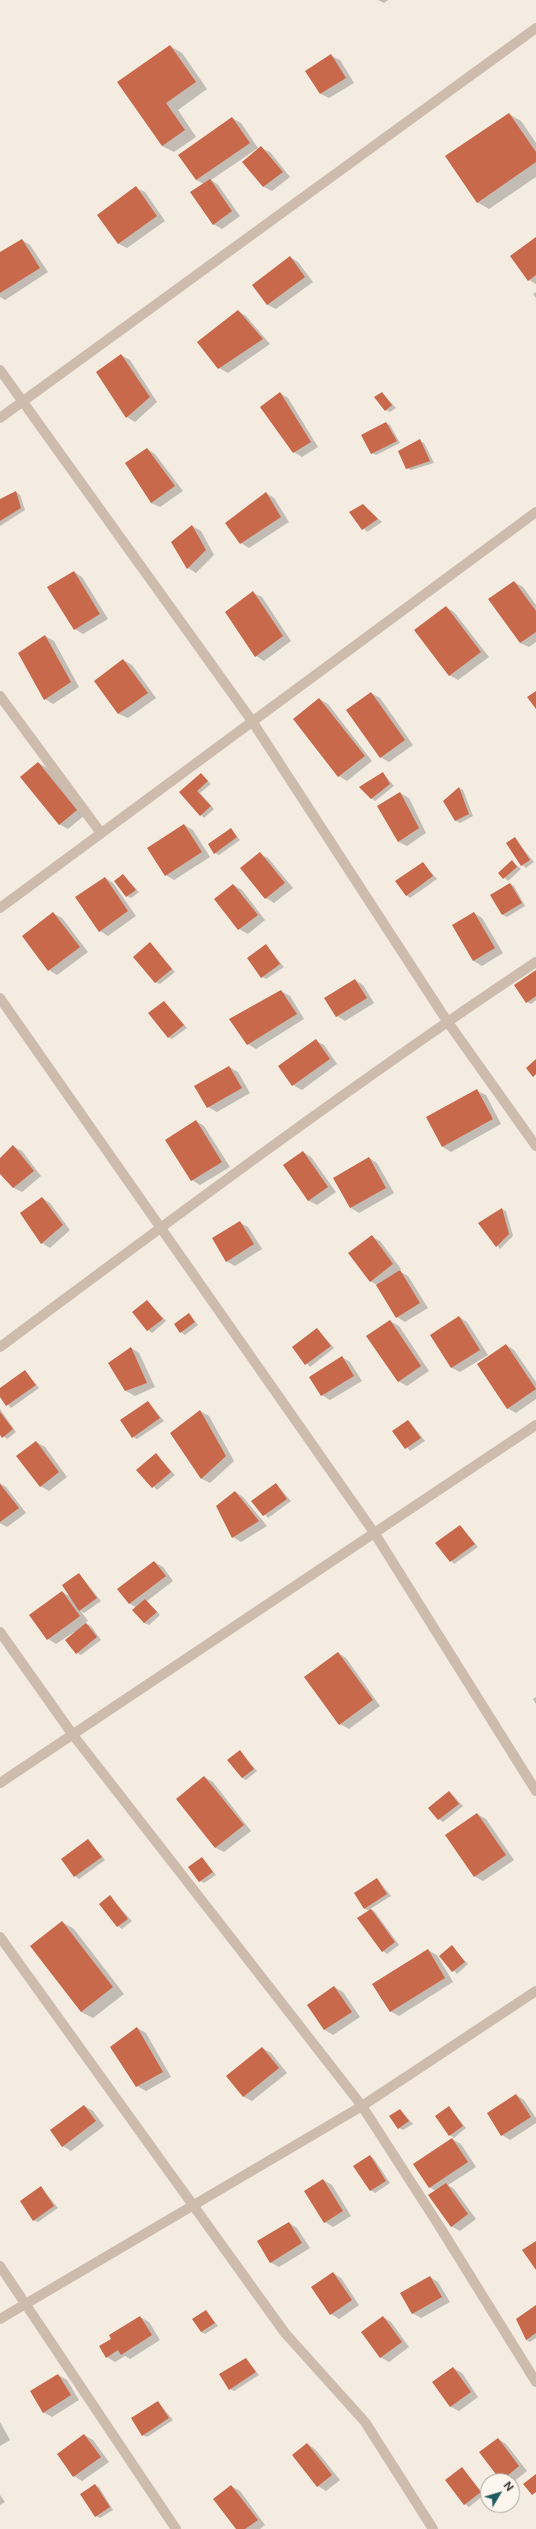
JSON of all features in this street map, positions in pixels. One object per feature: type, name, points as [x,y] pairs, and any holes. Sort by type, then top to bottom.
[{"type":"street","points":[[0,418],[536,28]]},
{"type":"street","points":[[0,370],[252,721],[448,1021],[536,1146]]},
{"type":"street","points":[[0,908],[536,512]]},
{"type":"street","points":[[0,696],[101,833]]},
{"type":"street","points":[[0,1347],[160,1228],[448,1021],[536,962]]},
{"type":"street","points":[[0,998],[375,1534],[536,1791]]},
{"type":"street","points":[[0,1783],[375,1534],[536,1425]]},
{"type":"street","points":[[0,1632],[73,1735],[362,2106],[438,2224],[536,2382]]},
{"type":"street","points":[[0,1937],[285,2333],[365,2422],[433,2529]]},
{"type":"street","points":[[0,2319],[362,2106],[536,1991]]},
{"type":"street","points":[[0,2266],[176,2529]]},
{"type":"building","points":[[170,45],[196,82],[166,103],[185,130],[162,146],[117,82]]},
{"type":"building","points":[[331,54],[346,78],[320,94],[305,71]]},
{"type":"building","points":[[509,113],[536,152],[536,162],[477,203],[445,156]]},
{"type":"building","points":[[232,117],[250,143],[196,180],[178,155]]},
{"type":"building","points":[[261,146],[283,172],[263,187],[242,162]]},
{"type":"building","points":[[210,179],[232,211],[213,225],[190,192]]},
{"type":"building","points":[[136,186],[157,216],[118,244],[97,215]]},
{"type":"building","points":[[536,237],[536,275],[528,281],[510,256]]},
{"type":"building","points":[[22,239],[40,268],[0,293],[0,252]]},
{"type":"building","points":[[290,256],[305,277],[267,305],[252,285]]},
{"type":"building","points":[[238,310],[263,339],[218,369],[197,342]]},
{"type":"building","points":[[121,354],[150,397],[126,418],[96,372]]},
{"type":"building","points":[[280,392],[311,442],[293,453],[260,407]]},
{"type":"building","points":[[382,392],[392,405],[385,411],[374,397]]},
{"type":"building","points":[[386,422],[397,441],[371,454],[361,435]]},
{"type":"building","points":[[420,439],[430,461],[406,469],[398,451]]},
{"type":"building","points":[[147,448],[175,486],[151,503],[125,463]]},
{"type":"building","points":[[16,491],[21,508],[0,521],[0,499]]},
{"type":"building","points":[[266,492],[281,517],[240,544],[225,523]]},
{"type":"building","points":[[363,504],[378,519],[362,530],[349,512]]},
{"type":"building","points":[[192,525],[206,550],[187,569],[171,542]]},
{"type":"building","points":[[74,571],[100,614],[74,630],[47,587]]},
{"type":"building","points":[[514,581],[536,611],[536,632],[520,643],[488,599]]},
{"type":"building","points":[[253,591],[283,636],[255,657],[225,612]]},
{"type":"building","points":[[446,606],[481,652],[449,676],[414,630]]},
{"type":"building","points":[[45,635],[71,682],[44,700],[18,653]]},
{"type":"building","points":[[123,659],[148,693],[118,714],[94,681]]},
{"type":"building","points":[[536,691],[536,709],[527,697]]},
{"type":"building","points":[[371,692],[405,740],[380,758],[346,710]]},
{"type":"building","points":[[319,698],[365,756],[338,777],[293,719]]},
{"type":"building","points":[[38,762],[77,810],[59,825],[20,777]]},
{"type":"building","points":[[383,772],[390,784],[371,799],[359,787]]},
{"type":"building","points":[[201,773],[208,781],[197,791],[211,806],[200,816],[179,792]]},
{"type":"building","points":[[459,787],[469,814],[455,821],[443,801]]},
{"type":"building","points":[[400,792],[419,828],[398,842],[377,806]]},
{"type":"building","points":[[184,824],[202,852],[165,876],[147,848]]},
{"type":"building","points":[[231,828],[237,837],[214,854],[208,844]]},
{"type":"building","points":[[515,837],[530,860],[521,866],[506,843]]},
{"type":"building","points":[[260,852],[285,883],[265,899],[240,868]]},
{"type":"building","points":[[512,860],[517,867],[503,879],[498,873]]},
{"type":"building","points":[[423,862],[433,876],[406,896],[395,881]]},
{"type":"building","points":[[123,874],[136,890],[126,897],[114,881]]},
{"type":"building","points":[[105,877],[128,911],[99,932],[75,897]]},
{"type":"building","points":[[510,883],[522,903],[502,915],[490,895]]},
{"type":"building","points":[[233,884],[258,915],[238,930],[214,899]]},
{"type":"building","points":[[53,912],[80,947],[48,971],[22,936]]},
{"type":"building","points":[[474,912],[495,948],[473,961],[452,925]]},
{"type":"building","points":[[150,942],[172,969],[155,983],[133,957]]},
{"type":"building","points":[[266,944],[280,964],[261,978],[247,958]]},
{"type":"building","points":[[536,970],[536,996],[526,1003],[514,985]]},
{"type":"building","points":[[355,979],[367,998],[336,1017],[324,998]]},
{"type":"building","points":[[281,990],[297,1014],[247,1045],[229,1019]]},
{"type":"building","points":[[164,1001],[184,1025],[168,1038],[148,1013]]},
{"type":"building","points":[[316,1039],[330,1059],[292,1086],[278,1066]]},
{"type":"building","points":[[536,1059],[536,1074],[533,1077],[526,1068]]},
{"type":"building","points":[[229,1066],[242,1088],[207,1108],[194,1086]]},
{"type":"building","points":[[477,1089],[493,1119],[442,1147],[426,1117]]},
{"type":"building","points":[[196,1120],[222,1162],[191,1181],[165,1140]]},
{"type":"building","points":[[13,1145],[34,1171],[13,1188],[0,1174],[0,1158]]},
{"type":"building","points":[[303,1151],[328,1187],[308,1201],[283,1165]]},
{"type":"building","points":[[369,1157],[386,1188],[350,1208],[333,1178]]},
{"type":"building","points":[[42,1197],[63,1225],[41,1244],[20,1213]]},
{"type":"building","points":[[502,1208],[509,1234],[496,1247],[478,1223]]},
{"type":"building","points":[[240,1221],[254,1244],[226,1262],[212,1238]]},
{"type":"building","points":[[372,1235],[393,1264],[370,1282],[348,1253]]},
{"type":"building","points":[[400,1270],[420,1303],[396,1318],[376,1285]]},
{"type":"building","points":[[147,1300],[163,1319],[147,1331],[132,1312]]},
{"type":"building","points":[[189,1313],[195,1322],[180,1333],[174,1324]]},
{"type":"building","points":[[459,1316],[480,1350],[451,1368],[430,1335]]},
{"type":"building","points":[[390,1320],[421,1366],[398,1382],[366,1336]]},
{"type":"building","points":[[317,1328],[331,1346],[305,1365],[292,1347]]},
{"type":"building","points":[[506,1344],[536,1389],[507,1409],[477,1364]]},
{"type":"building","points":[[131,1347],[147,1383],[125,1391],[108,1363]]},
{"type":"building","points":[[342,1356],[354,1376],[321,1396],[309,1377]]},
{"type":"building","points":[[25,1370],[36,1385],[6,1406],[0,1397],[0,1388]]},
{"type":"building","points":[[148,1401],[160,1418],[132,1438],[120,1420]]},
{"type":"building","points":[[200,1410],[226,1456],[201,1479],[170,1433]]},
{"type":"building","points":[[0,1412],[13,1429],[2,1438],[0,1435]]},
{"type":"building","points":[[408,1420],[421,1438],[405,1449],[392,1431]]},
{"type":"building","points":[[36,1441],[59,1472],[40,1487],[16,1456]]},
{"type":"building","points":[[156,1453],[171,1472],[152,1488],[136,1470]]},
{"type":"building","points":[[276,1483],[287,1499],[263,1516],[251,1501]]},
{"type":"building","points":[[0,1484],[19,1508],[0,1522]]},
{"type":"building","points":[[235,1491],[259,1521],[232,1538],[216,1506]]},
{"type":"building","points":[[460,1525],[475,1544],[450,1562],[435,1543]]},
{"type":"building","points":[[154,1561],[166,1576],[129,1604],[117,1589]]},
{"type":"building","points":[[79,1573],[97,1598],[79,1611],[62,1585]]},
{"type":"building","points":[[62,1591],[80,1616],[47,1640],[29,1615]]},
{"type":"building","points":[[145,1599],[157,1612],[144,1623],[132,1610]]},
{"type":"building","points":[[86,1623],[97,1637],[76,1654],[65,1640]]},
{"type":"building","points":[[338,1652],[373,1700],[339,1725],[304,1677]]},
{"type":"building","points":[[240,1750],[254,1769],[242,1778],[227,1760]]},
{"type":"building","points":[[204,1776],[244,1825],[215,1848],[176,1799]]},
{"type":"building","points":[[449,1791],[459,1804],[438,1820],[428,1808]]},
{"type":"building","points":[[477,1813],[506,1855],[474,1877],[445,1835]]},
{"type":"building","points":[[88,1839],[102,1857],[74,1877],[61,1859]]},
{"type":"building","points":[[202,1857],[213,1872],[199,1882],[188,1867]]},
{"type":"building","points":[[377,1878],[387,1894],[364,1909],[354,1893]]},
{"type":"building","points":[[110,1895],[128,1919],[117,1927],[99,1904]]},
{"type":"building","points":[[371,1909],[395,1942],[382,1952],[357,1918]]},
{"type":"building","points":[[62,1921],[113,1987],[81,2012],[30,1946]]},
{"type":"building","points":[[452,1945],[465,1962],[452,1972],[439,1956]]},
{"type":"building","points":[[428,1949],[445,1978],[390,2012],[372,1984]]},
{"type":"building","points":[[334,1986],[352,2012],[324,2030],[307,2005]]},
{"type":"building","points":[[137,2027],[163,2072],[136,2087],[110,2047]]},
{"type":"building","points":[[262,2047],[279,2068],[243,2097],[226,2076]]},
{"type":"building","points":[[516,2094],[531,2117],[501,2136],[487,2113]]},
{"type":"building","points":[[84,2105],[96,2121],[62,2147],[50,2130]]},
{"type":"building","points":[[449,2106],[463,2126],[449,2136],[435,2116]]},
{"type":"building","points":[[400,2109],[409,2121],[398,2129],[389,2116]]},
{"type":"building","points":[[452,2138],[468,2162],[429,2188],[413,2164]]},
{"type":"building","points":[[370,2155],[386,2181],[370,2191],[353,2166]]},
{"type":"building","points":[[323,2179],[343,2211],[324,2223],[304,2191]]},
{"type":"building","points":[[446,2183],[468,2214],[451,2227],[428,2195]]},
{"type":"building","points":[[41,2186],[54,2206],[33,2221],[20,2201]]},
{"type":"building","points":[[289,2222],[302,2243],[270,2263],[257,2241]]},
{"type":"building","points":[[536,2241],[536,2270],[522,2250]]},
{"type":"building","points":[[333,2272],[352,2300],[330,2315],[311,2287]]},
{"type":"building","points":[[430,2276],[442,2297],[412,2314],[400,2293]]},
{"type":"building","points":[[536,2305],[536,2333],[526,2340],[516,2319]]},
{"type":"building","points":[[206,2310],[215,2323],[201,2332],[192,2319]]},
{"type":"building","points":[[140,2316],[152,2335],[121,2355],[118,2350],[106,2358],[99,2346],[111,2339],[109,2335]]},
{"type":"building","points":[[383,2316],[402,2342],[380,2358],[361,2332]]},
{"type":"building","points":[[246,2358],[256,2372],[229,2390],[219,2374]]},
{"type":"building","points":[[453,2367],[471,2392],[450,2407],[432,2382]]},
{"type":"building","points":[[58,2374],[71,2395],[43,2413],[30,2391]]},
{"type":"building","points":[[158,2401],[169,2418],[142,2436],[131,2418]]},
{"type":"building","points":[[84,2434],[101,2457],[73,2477],[57,2454]]},
{"type":"building","points":[[498,2438],[519,2466],[511,2473],[495,2473],[479,2452]]},
{"type":"building","points":[[307,2443],[332,2475],[317,2487],[292,2455]]},
{"type":"building","points":[[462,2467],[480,2493],[464,2505],[445,2480]]},
{"type":"building","points":[[536,2474],[536,2492],[532,2495],[523,2484]]},
{"type":"building","points":[[95,2484],[110,2507],[95,2517],[80,2494]]},
{"type":"building","points":[[231,2485],[258,2520],[245,2529],[236,2529],[213,2499]]}]
